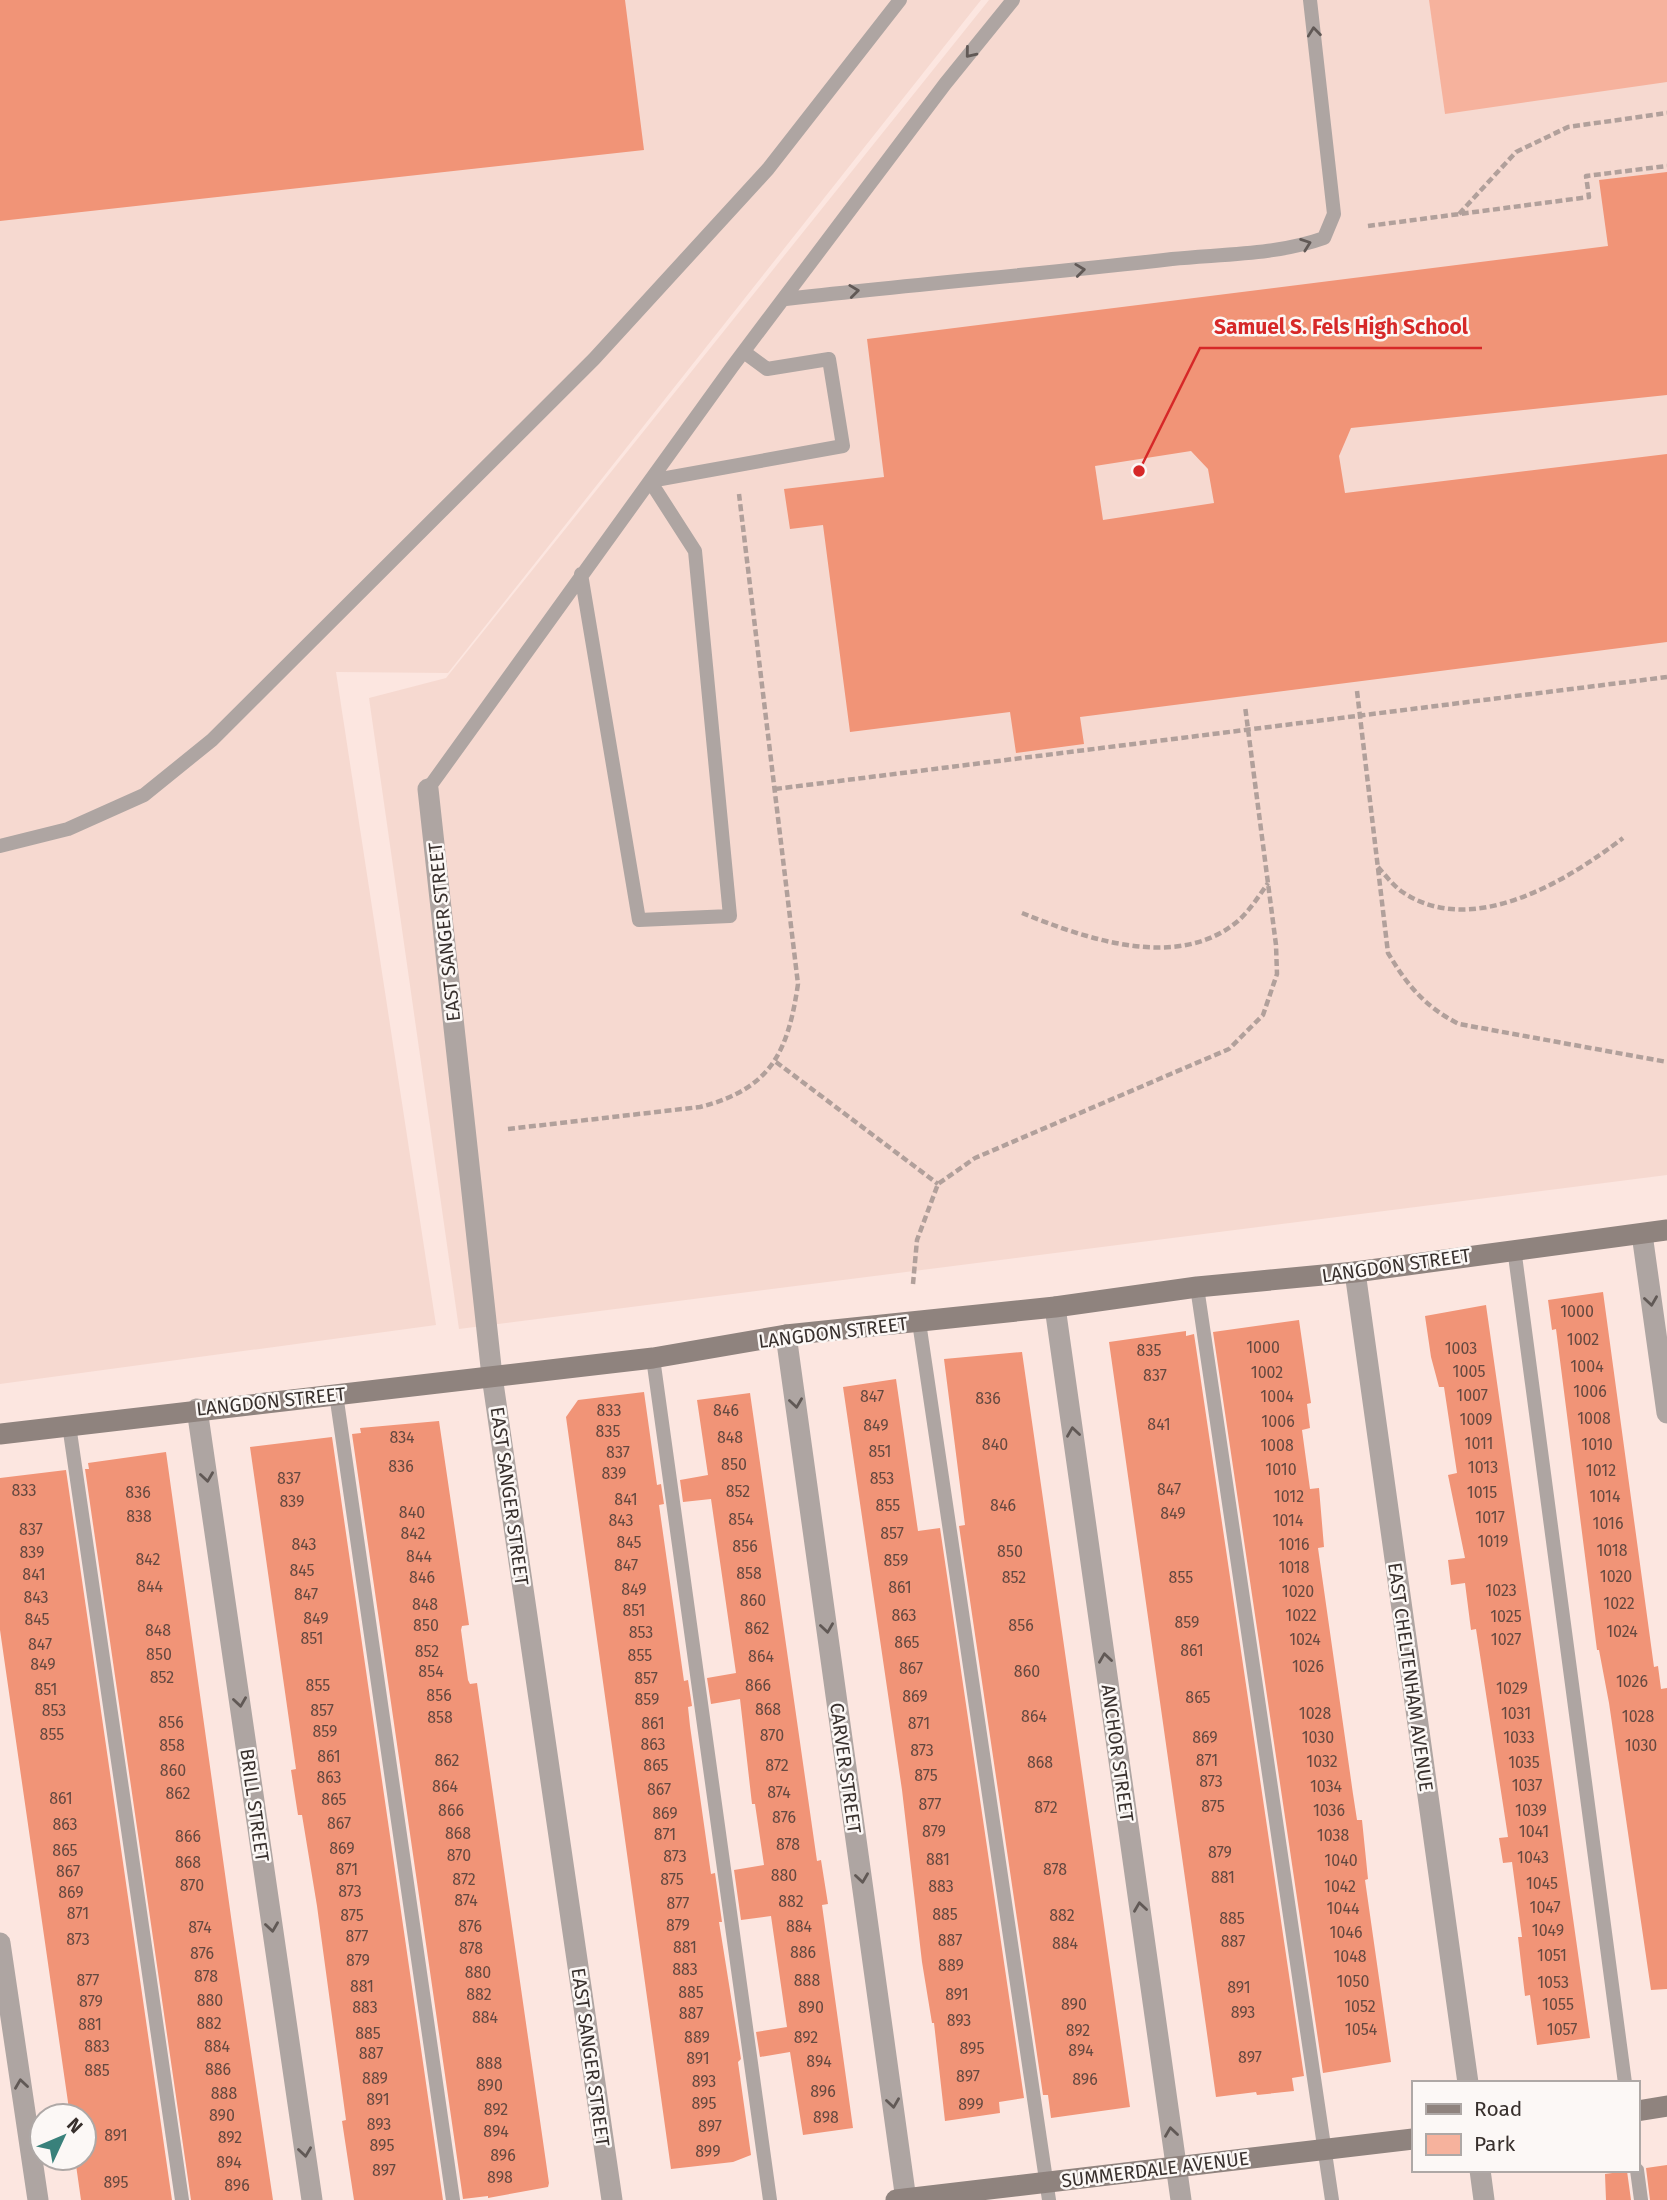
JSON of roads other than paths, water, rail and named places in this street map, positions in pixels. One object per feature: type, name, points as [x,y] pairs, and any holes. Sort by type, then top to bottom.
[{"type":"street","name":"EAST SANGER STREET","points":[[428,789],[492,1376],[612,2200]]},
{"type":"street","name":"LANGDON STREET","points":[[0,1434],[653,1358],[786,1335],[1055,1307],[1197,1287],[1355,1272],[1514,1248],[1667,1230]]},
{"type":"street","points":[[1642,1234],[1667,1413]]},
{"type":"street","name":"EAST CHELTENHAM AVENUE","points":[[1355,1272],[1468,2081]]},
{"type":"street","name":"ANCHOR STREET","points":[[1055,1307],[1181,2200]]},
{"type":"street","name":"CARVER STREET","points":[[786,1335],[903,2199]]},
{"type":"street","name":"BRILL STREET","points":[[197,1409],[312,2200]]},
{"type":"street","points":[[0,1942],[38,2200]]},
{"type":"street","points":[[1639,2111],[1667,2106]]},
{"type":"street","name":"SUMMERDALE AVENUE","points":[[903,2199],[1048,2191],[1176,2164],[1412,2139]]},
{"type":"street","points":[[1480,2172],[1484,2200]]},
{"type":"lane","points":[[0,846],[68,829],[144,795],[212,740],[594,359],[768,169],[900,0]]},
{"type":"lane","points":[[428,789],[744,352],[946,84],[1013,0]]},
{"type":"lane","points":[[786,299],[967,278],[1059,273],[1250,250],[1294,248],[1324,238],[1334,214],[1310,0]]},
{"type":"lane","points":[[650,481],[842,446],[829,359],[767,369],[744,352]]},
{"type":"lane","points":[[581,575],[639,920],[730,916],[695,551],[650,481]]},
{"type":"lane","points":[[1514,1248],[1625,2081]]},
{"type":"lane","points":[[1197,1287],[1332,2200]]},
{"type":"lane","points":[[919,1322],[1048,2191]]},
{"type":"lane","points":[[653,1358],[770,2200]]},
{"type":"lane","points":[[336,1394],[453,2200]]},
{"type":"lane","points":[[69,1424],[182,2200]]},
{"type":"lane","points":[[1637,2172],[1641,2200]]},
{"type":"place","name":"Samuel S. Fels High School","points":[[1139,471]]}]
